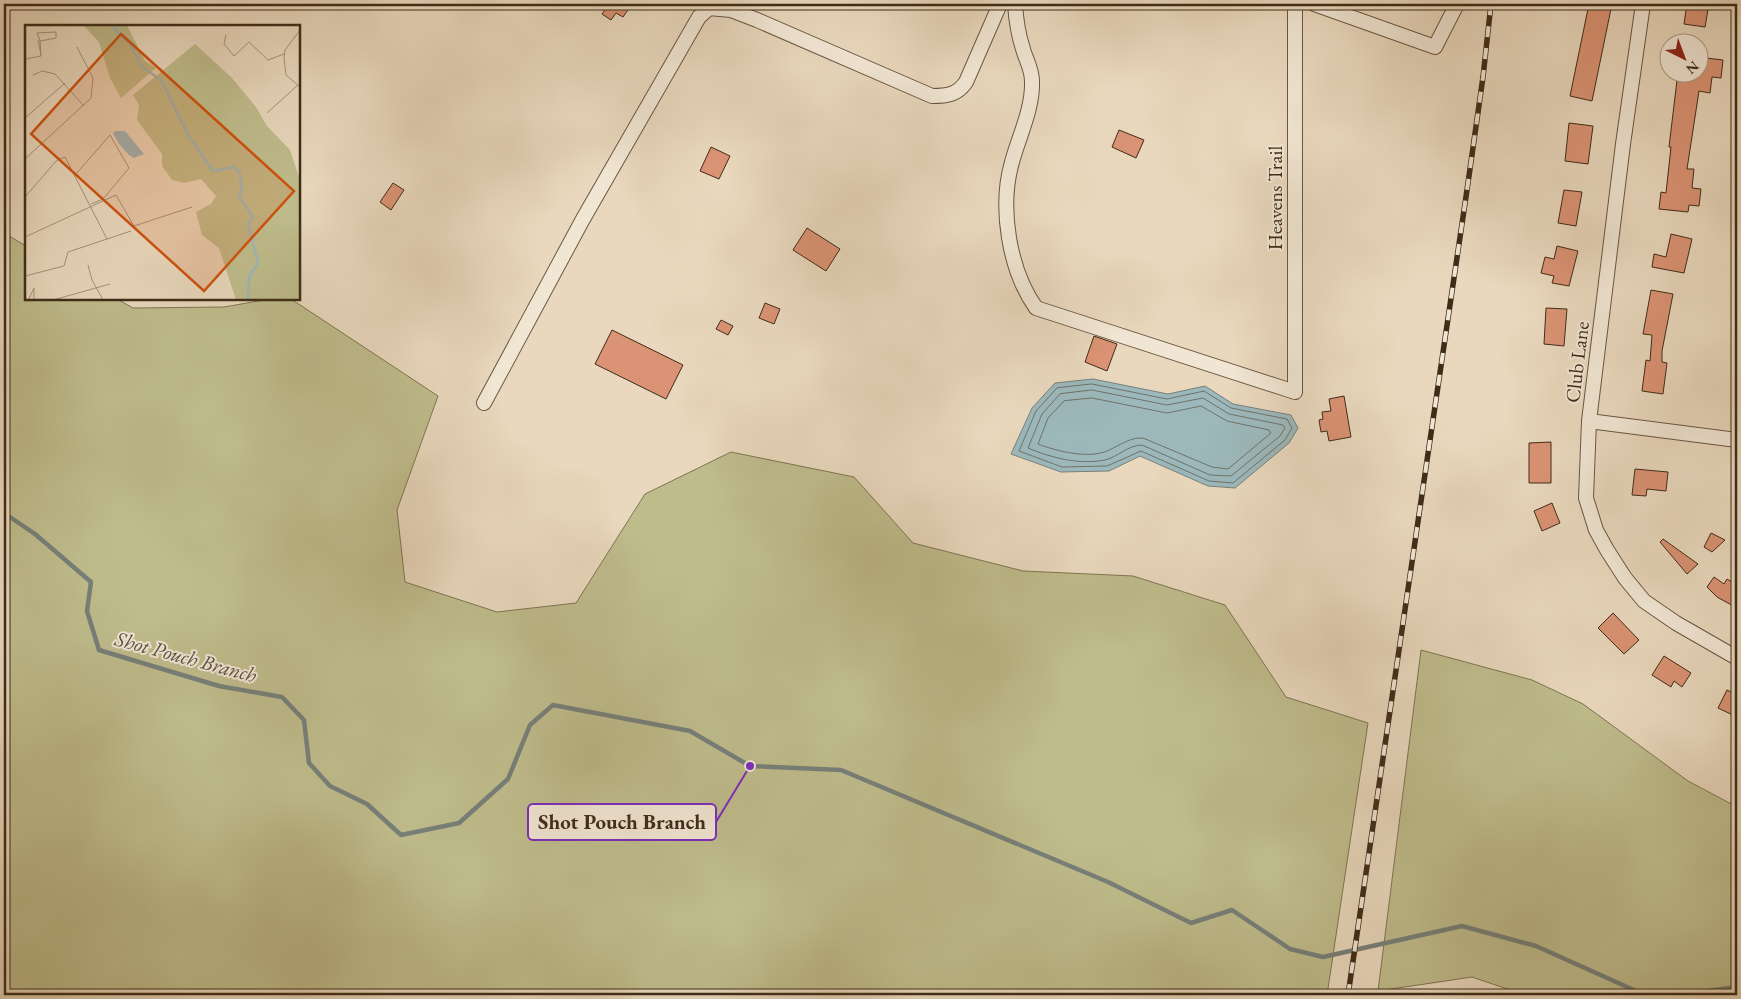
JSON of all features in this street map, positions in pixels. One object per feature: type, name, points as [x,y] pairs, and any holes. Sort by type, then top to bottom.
[{"type":"street","points":[[484,403],[602,185],[699,17],[709,8],[731,10],[932,96],[942,96],[957,92],[966,82],[1000,4]]},
{"type":"street","name":"Heavens Trail","points":[[1015,4],[1016,24],[1032,80],[1025,121],[1011,164],[1006,197],[1014,264],[1029,298],[1036,308],[1295,392],[1295,4]]},
{"type":"street","points":[[1314,4],[1435,46],[1457,4]]},
{"type":"street","name":"Club Lane","points":[[1643,4],[1623,144],[1589,421],[1586,498],[1596,530],[1606,550],[1625,578],[1644,600],[1676,623],[1737,658]]},
{"type":"street","points":[[1589,421],[1737,440]]},
{"type":"shaded area","points":[[4,233],[25,245],[25,300],[119,300],[133,308],[224,307],[264,300],[293,300],[438,396],[397,510],[405,582],[497,612],[576,603],[645,494],[731,452],[854,477],[913,543],[1023,571],[1133,576],[1225,605],[1286,697],[1368,723],[1327,995],[4,995]]},
{"type":"shaded area","points":[[1421,650],[1532,680],[1583,704],[1688,781],[1737,807],[1737,995],[1525,995],[1472,977],[1378,991]]},
{"type":"water","points":[[1093,379],[1168,394],[1205,386],[1233,404],[1291,415],[1298,428],[1289,443],[1235,488],[1208,486],[1140,456],[1109,471],[1061,472],[1011,454],[1032,408],[1055,383]]},
{"type":"building","points":[[602,4],[632,4],[623,17],[616,13],[611,20],[602,14],[607,7]]},
{"type":"building","points":[[1589,4],[1612,4],[1592,101],[1570,96]]},
{"type":"building","points":[[1687,4],[1709,4],[1705,27],[1684,24]]},
{"type":"building","points":[[1708,58],[1723,60],[1721,78],[1712,77],[1710,93],[1699,91],[1687,169],[1694,169],[1692,188],[1701,189],[1699,206],[1689,205],[1688,212],[1659,209],[1661,192],[1666,193],[1671,147],[1669,147],[1677,82],[1708,82]]},
{"type":"building","points":[[1569,123],[1593,126],[1588,164],[1565,161]]},
{"type":"building","points":[[1119,130],[1144,140],[1136,158],[1112,147]]},
{"type":"building","points":[[711,147],[730,156],[719,179],[700,171]]},
{"type":"building","points":[[393,183],[404,190],[391,210],[380,202]]},
{"type":"building","points":[[1564,190],[1582,192],[1576,226],[1558,223]]},
{"type":"building","points":[[807,228],[840,249],[826,271],[793,250]]},
{"type":"building","points":[[1671,234],[1692,239],[1684,273],[1652,267],[1654,254],[1666,257]]},
{"type":"building","points":[[1557,246],[1578,251],[1569,286],[1552,283],[1554,276],[1541,273],[1545,257],[1554,259]]},
{"type":"building","points":[[1651,290],[1673,294],[1662,351],[1662,362],[1667,363],[1663,394],[1642,391],[1646,360],[1650,361],[1652,335],[1643,334]]},
{"type":"building","points":[[765,303],[780,309],[774,324],[759,318]]},
{"type":"building","points":[[1546,308],[1567,309],[1564,346],[1544,344]]},
{"type":"building","points":[[721,320],[733,326],[728,335],[716,329]]},
{"type":"building","points":[[612,330],[683,365],[666,399],[595,364]]},
{"type":"building","points":[[1094,336],[1117,344],[1107,371],[1085,362]]},
{"type":"building","points":[[1344,396],[1351,437],[1329,441],[1327,431],[1321,432],[1319,420],[1323,419],[1322,412],[1331,411],[1329,399]]},
{"type":"building","points":[[1551,442],[1551,483],[1529,483],[1529,443]]},
{"type":"building","points":[[1635,469],[1668,472],[1666,491],[1647,489],[1646,496],[1632,495]]},
{"type":"building","points":[[1552,503],[1560,523],[1542,531],[1534,511]]},
{"type":"building","points":[[1711,533],[1725,540],[1712,552],[1704,547]]},
{"type":"building","points":[[1663,539],[1698,564],[1687,574],[1660,542]]},
{"type":"building","points":[[1714,577],[1724,584],[1727,579],[1737,585],[1737,608],[1717,597],[1707,587]]},
{"type":"building","points":[[1613,613],[1639,640],[1624,654],[1598,628]]},
{"type":"building","points":[[1664,656],[1691,673],[1682,687],[1674,681],[1671,687],[1652,675]]},
{"type":"building","points":[[1727,690],[1737,695],[1737,717],[1718,708]]},
{"type":"waterway","name":"Shot Pouch Branch","points":[[4,513],[35,534],[91,582],[87,611],[99,650],[219,686],[282,697],[304,720],[309,763],[330,786],[367,804],[401,835],[459,823],[508,779],[530,725],[553,705],[690,731],[750,766],[841,770],[1108,882],[1191,923],[1232,910],[1290,949],[1323,957],[1462,926],[1536,946],[1645,995]]},
{"type":"waterway","name":"Shot Pouch Branch","points":[[1677,995],[1737,987]]},
{"type":"railway","points":[[1348,995],[1467,190],[1491,4]]},
{"type":"place","name":"Shot Pouch Branch","points":[[750,766]]}]
